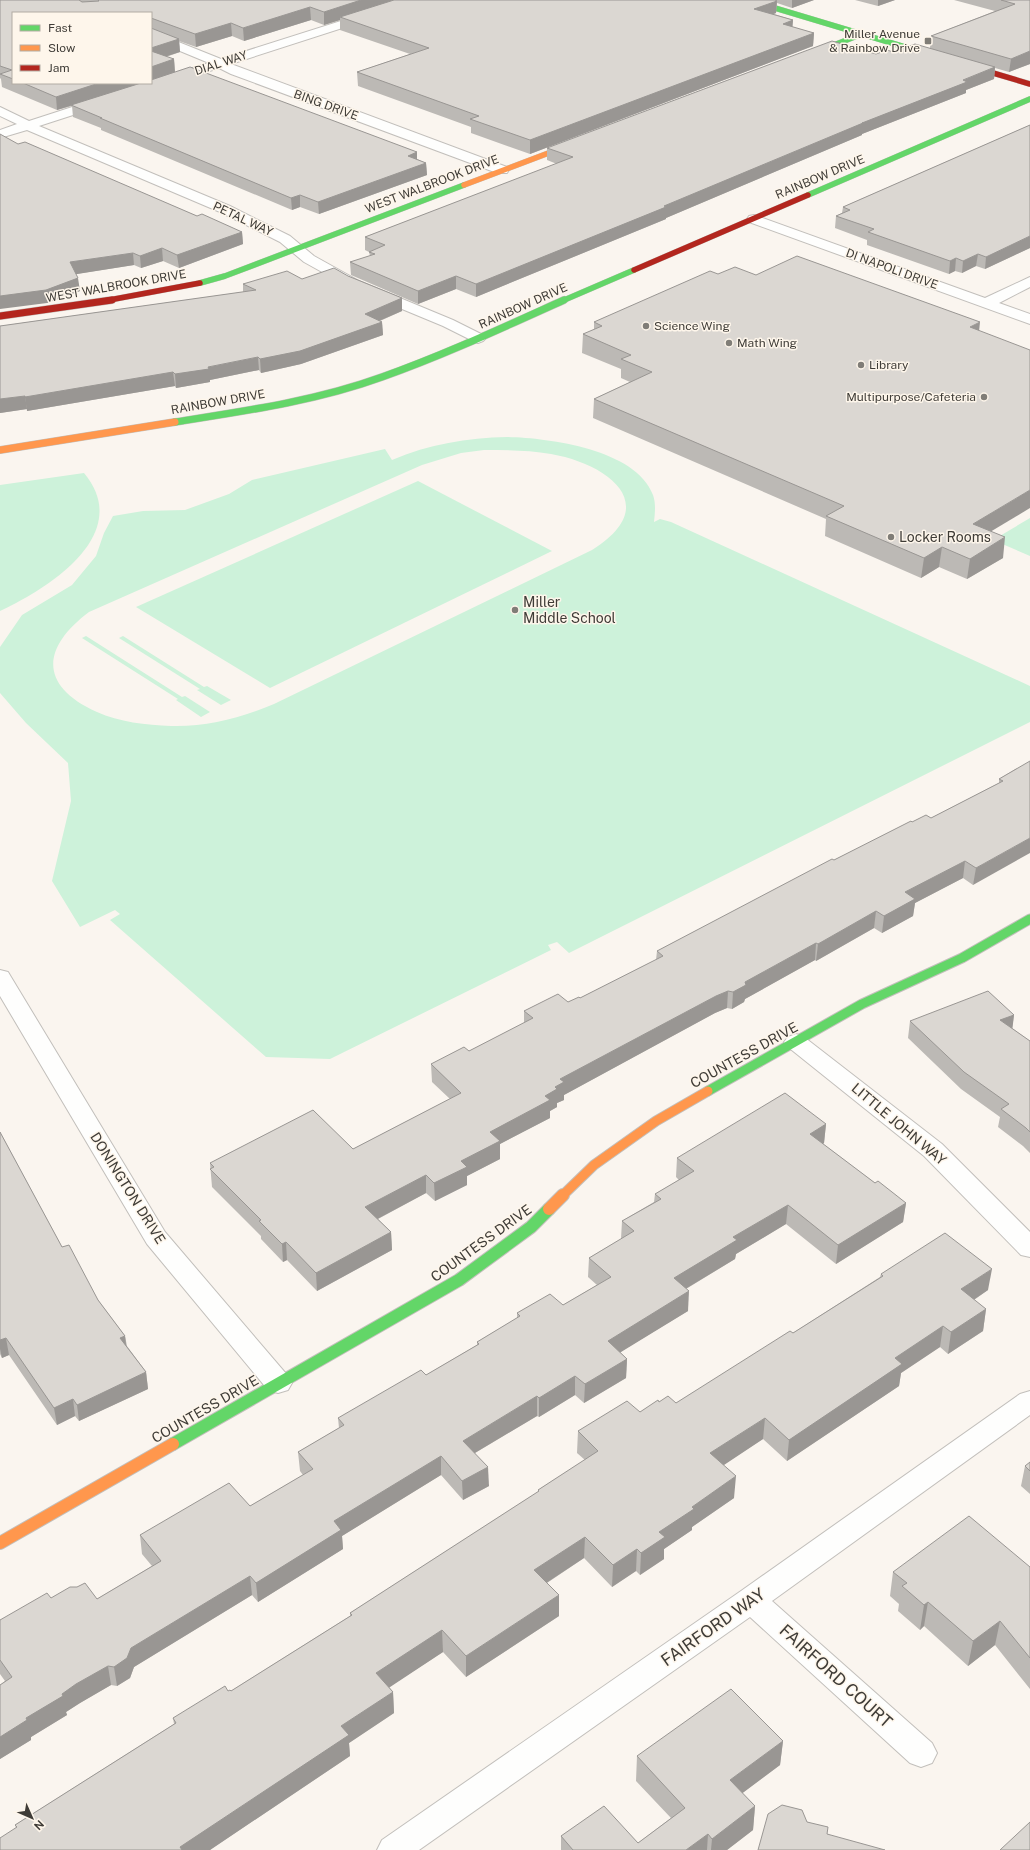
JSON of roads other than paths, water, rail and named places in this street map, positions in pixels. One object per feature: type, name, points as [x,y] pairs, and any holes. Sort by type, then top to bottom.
[{"type":"street","points":[[386,0],[402,5]]},
{"type":"street","name":"DIAL WAY","points":[[160,83],[418,0]]},
{"type":"street","points":[[748,0],[1030,84]]},
{"type":"street","points":[[804,56],[862,34]]},
{"type":"street","name":"BING DRIVE","points":[[152,35],[208,57],[242,74],[502,170]]},
{"type":"street","points":[[0,134],[108,99]]},
{"type":"street","name":"RAINBOW DRIVE","points":[[0,450],[253,410],[324,394],[382,377],[478,338],[1030,99]]},
{"type":"street","name":"PETAL WAY","points":[[0,111],[28,125],[225,210],[285,238],[309,259],[354,284],[448,323],[478,338]]},
{"type":"street","name":"WEST WALBROOK DRIVE","points":[[0,316],[142,296],[185,287],[225,276],[587,138]]},
{"type":"street","name":"DI NAPOLI DRIVE","points":[[754,219],[1030,318]]},
{"type":"street","points":[[986,303],[1030,281]]},
{"type":"street","name":"COUNTESS DRIVE","points":[[0,1543],[459,1280],[531,1227],[594,1165],[656,1121],[862,1004],[962,958],[1030,919]]},
{"type":"street","name":"DONINGTON DRIVE","points":[[0,977],[156,1238],[278,1383]]},
{"type":"street","name":"LITTLE JOHN WAY","points":[[796,1042],[934,1150],[1030,1248]]},
{"type":"street","name":"FAIRFORD WAY","points":[[394,1850],[751,1600],[1030,1401]]},
{"type":"street","name":"FAIRFORD COURT","points":[[751,1600],[921,1753]]},
{"type":"place","name":"Miller Avenue & Rainbow Drive","points":[[928,41]]},
{"type":"place","name":"Science Wing","points":[[646,326]]},
{"type":"place","name":"Math Wing","points":[[729,343]]},
{"type":"place","name":"Library","points":[[861,365]]},
{"type":"place","name":"Multipurpose/Cafeteria","points":[[984,397]]},
{"type":"place","name":"Locker Rooms","points":[[891,537]]},
{"type":"place","name":"Miller Middle School","points":[[515,610]]}]
